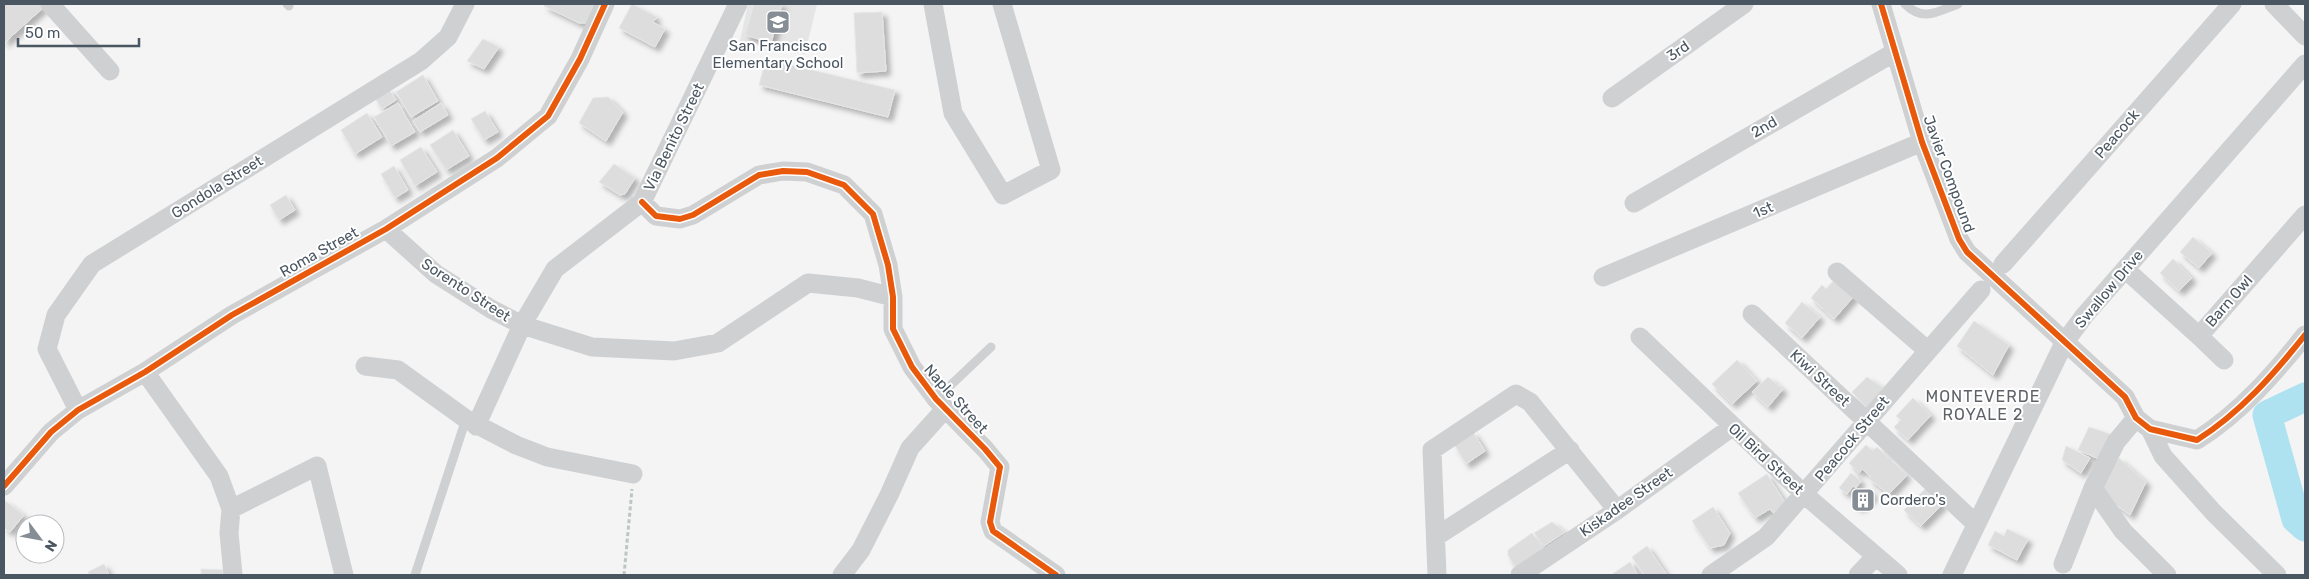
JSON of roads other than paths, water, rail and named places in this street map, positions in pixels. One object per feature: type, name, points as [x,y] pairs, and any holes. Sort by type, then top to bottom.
[{"type":"street","points":[[50,4],[110,71]]},
{"type":"street","name":"Gondola Street","points":[[78,410],[47,349],[56,315],[92,264],[421,61],[448,37],[465,4]]},
{"type":"street","name":"Roma Street","points":[[4,486],[51,432],[78,410],[145,372],[232,315],[386,229],[497,158],[548,116],[580,59],[604,4]]},
{"type":"street","name":"Via Benito Street","points":[[471,422],[522,325],[555,270],[642,202],[738,4]]},
{"type":"street","points":[[933,4],[953,112],[1003,195],[1052,170],[1002,4]]},
{"type":"street","name":"3rd","points":[[1612,98],[1744,4]]},
{"type":"street","name":"Javier Compound","points":[[1881,4],[1922,142],[1959,240],[1966,252],[2125,397],[2162,456],[2214,513],[2277,575]]},
{"type":"street","name":"Peacock","points":[[2003,264],[2232,4]]},
{"type":"street","points":[[2274,4],[2305,36]]},
{"type":"street","name":"2nd","points":[[1634,203],[1895,52]]},
{"type":"street","name":"Swallow Drive","points":[[1952,575],[2064,343],[2084,316],[2305,64]]},
{"type":"street","name":"1st","points":[[1603,277],[1922,142]]},
{"type":"street","name":"Naple Street","points":[[642,202],[656,216],[680,219],[693,215],[759,175],[783,170],[807,172],[844,185],[873,214],[888,265],[893,297],[893,328],[912,367],[940,404],[985,449],[1000,467],[990,522],[993,531],[1056,575]]},
{"type":"street","name":"Barn Owl","points":[[2125,269],[2199,336],[2305,215]]},
{"type":"street","name":"Sorento Street","points":[[386,229],[436,274],[491,309],[522,325],[592,347],[674,351],[718,343],[808,283],[858,288],[893,297]]},
{"type":"street","points":[[1837,272],[1928,350]]},
{"type":"street","name":"Peacock Street","points":[[1711,575],[1766,537],[1805,495],[1981,290]]},
{"type":"street","name":"Kiwi Street","points":[[1752,314],[1976,524]]},
{"type":"street","points":[[2060,571],[2093,488],[2116,442],[2143,424],[2197,440],[2223,424],[2275,372],[2305,335]]},
{"type":"street","points":[[2199,336],[2224,360]]},
{"type":"street","name":"Oil Bird Street","points":[[1640,337],[1805,495],[1898,575]]},
{"type":"street","points":[[365,366],[398,370],[471,422],[516,446],[547,457],[633,474]]},
{"type":"street","points":[[145,372],[219,476],[231,509],[229,534],[233,575]]},
{"type":"street","points":[[1437,575],[1437,536],[1432,450],[1516,394],[1530,402],[1616,510]]},
{"type":"street","points":[[842,575],[861,550],[910,448],[940,404]]},
{"type":"street","name":"Kiskadee Street","points":[[1520,575],[1616,510],[1732,427]]},
{"type":"street","points":[[1437,536],[1570,450]]},
{"type":"street","points":[[231,509],[317,466],[344,575]]},
{"type":"street","points":[[2093,488],[2123,531],[2167,575]]},
{"type":"street","points":[[1858,575],[1875,557]]},
{"type":"lane","points":[[1905,4],[1914,12],[1930,15],[1958,4]]},
{"type":"lane","points":[[940,404],[991,348]]},
{"type":"lane","points":[[415,575],[471,422]]},
{"type":"waterway","points":[[2305,397],[2267,415],[2296,519],[2305,527]]},
{"type":"place","name":"San Francisco Elementary School","points":[[778,22]]},
{"type":"place","name":"Cordero's","points":[[1863,500]]},
{"type":"district","name":"MONTEVERDE ROYALE 2","points":[[1983,405]]}]
